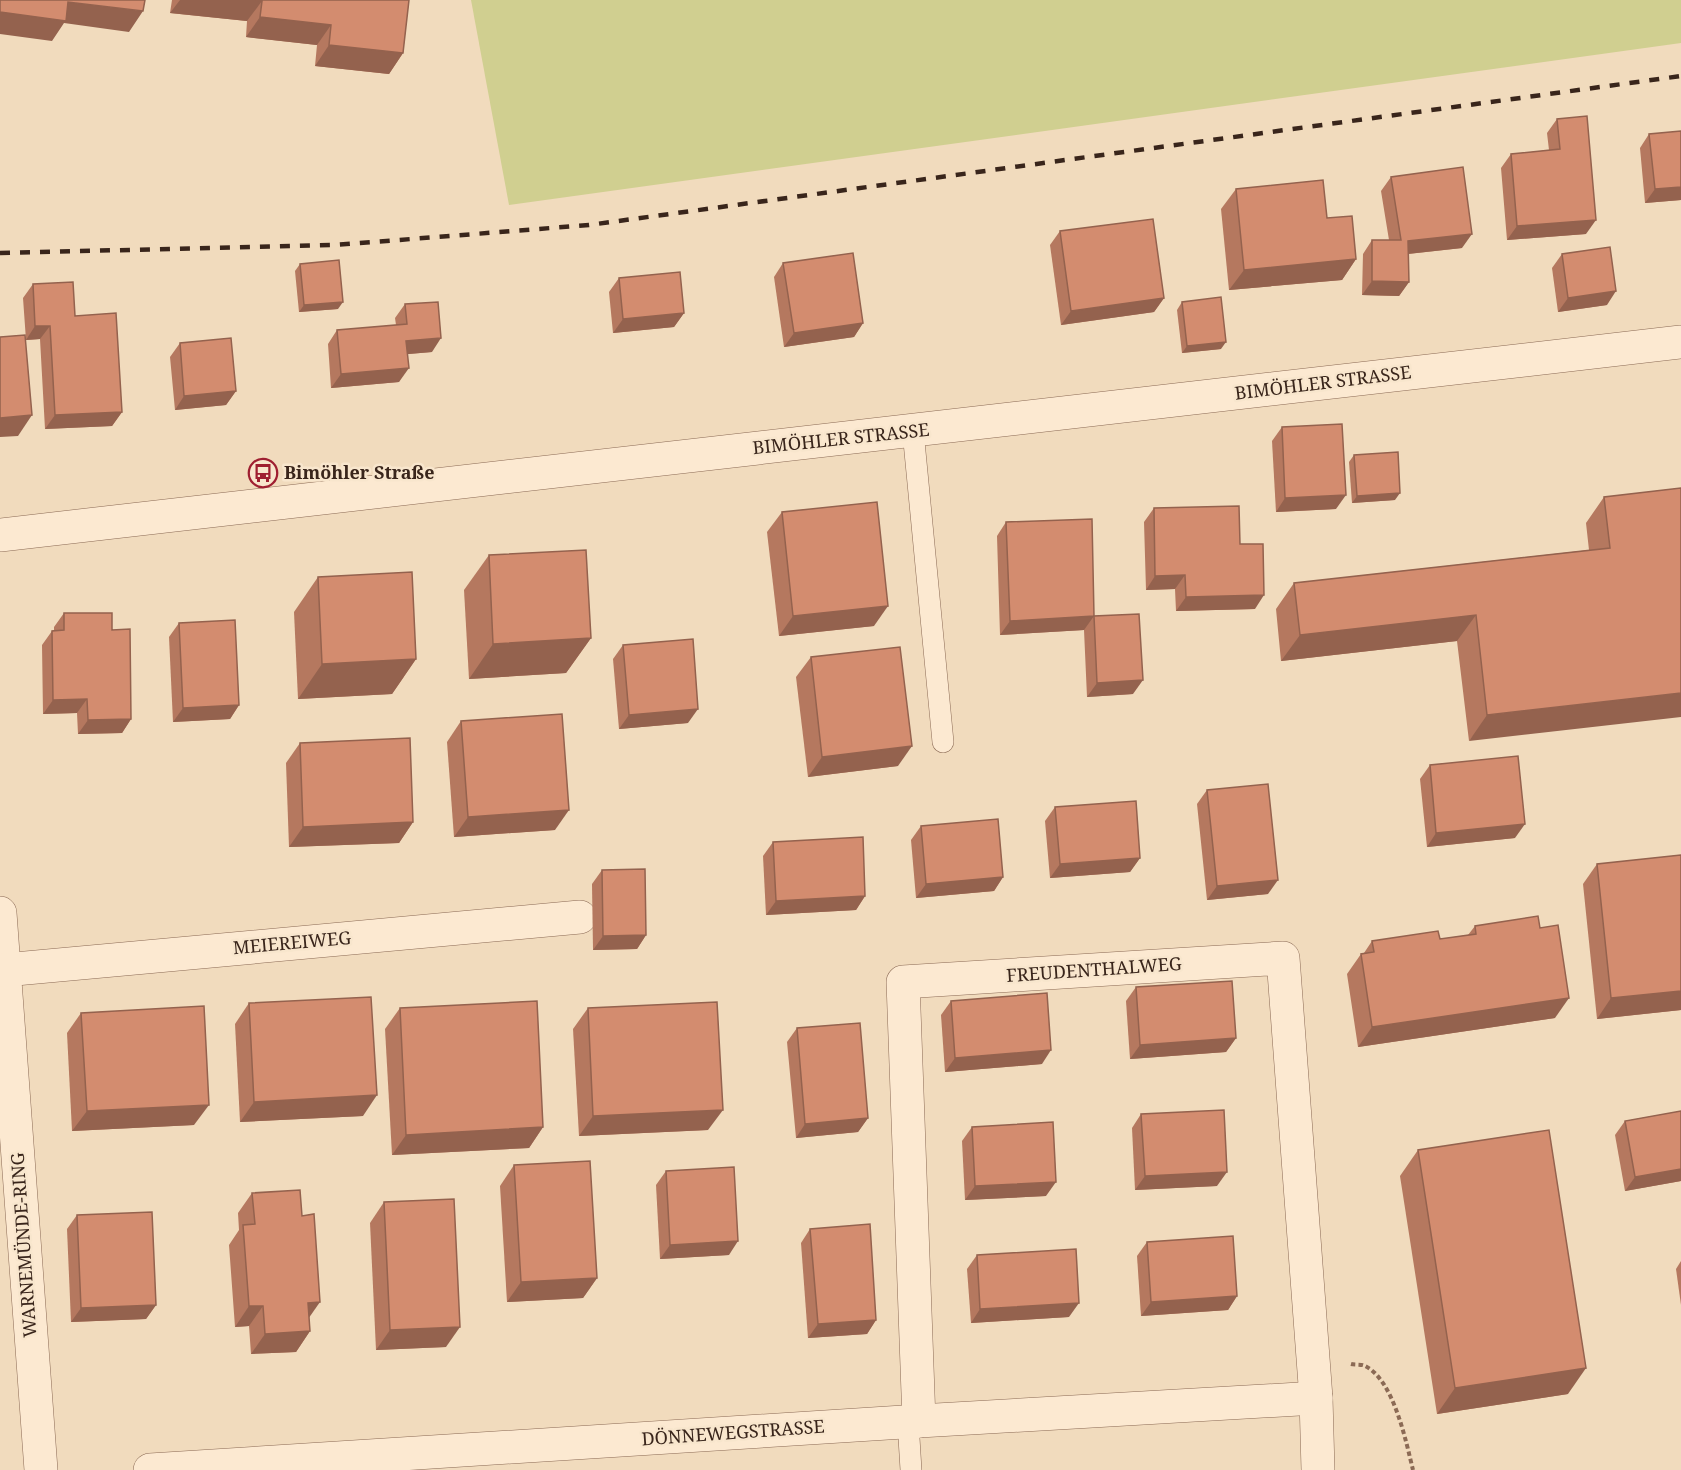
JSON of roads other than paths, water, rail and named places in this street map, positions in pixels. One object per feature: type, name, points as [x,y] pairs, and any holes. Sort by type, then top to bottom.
[{"type":"street","name":"BIMÖHLER STRASSE","points":[[0,535],[1681,342]]},
{"type":"street","name":"WARNEMÜNDE-RING","points":[[0,913],[2,970],[41,1470]]},
{"type":"street","name":"MEIEREIWEG","points":[[2,970],[580,917]]},
{"type":"street","name":"FREUDENTHALWEG","points":[[914,1421],[903,982],[1283,958],[1316,1398]]},
{"type":"street","name":"DÖNNEWEGSTRASSE","points":[[150,1470],[368,1463],[914,1421],[1316,1398]]},
{"type":"street","points":[[1316,1398],[1318,1470]]},
{"type":"lane","points":[[913,431],[943,742]]},
{"type":"lane","points":[[911,1470],[914,1421]]},
{"type":"railway","points":[[0,253],[335,245],[589,225],[1681,76]]},
{"type":"place","name":"Bimöhler Straße","points":[[263,473]]}]
